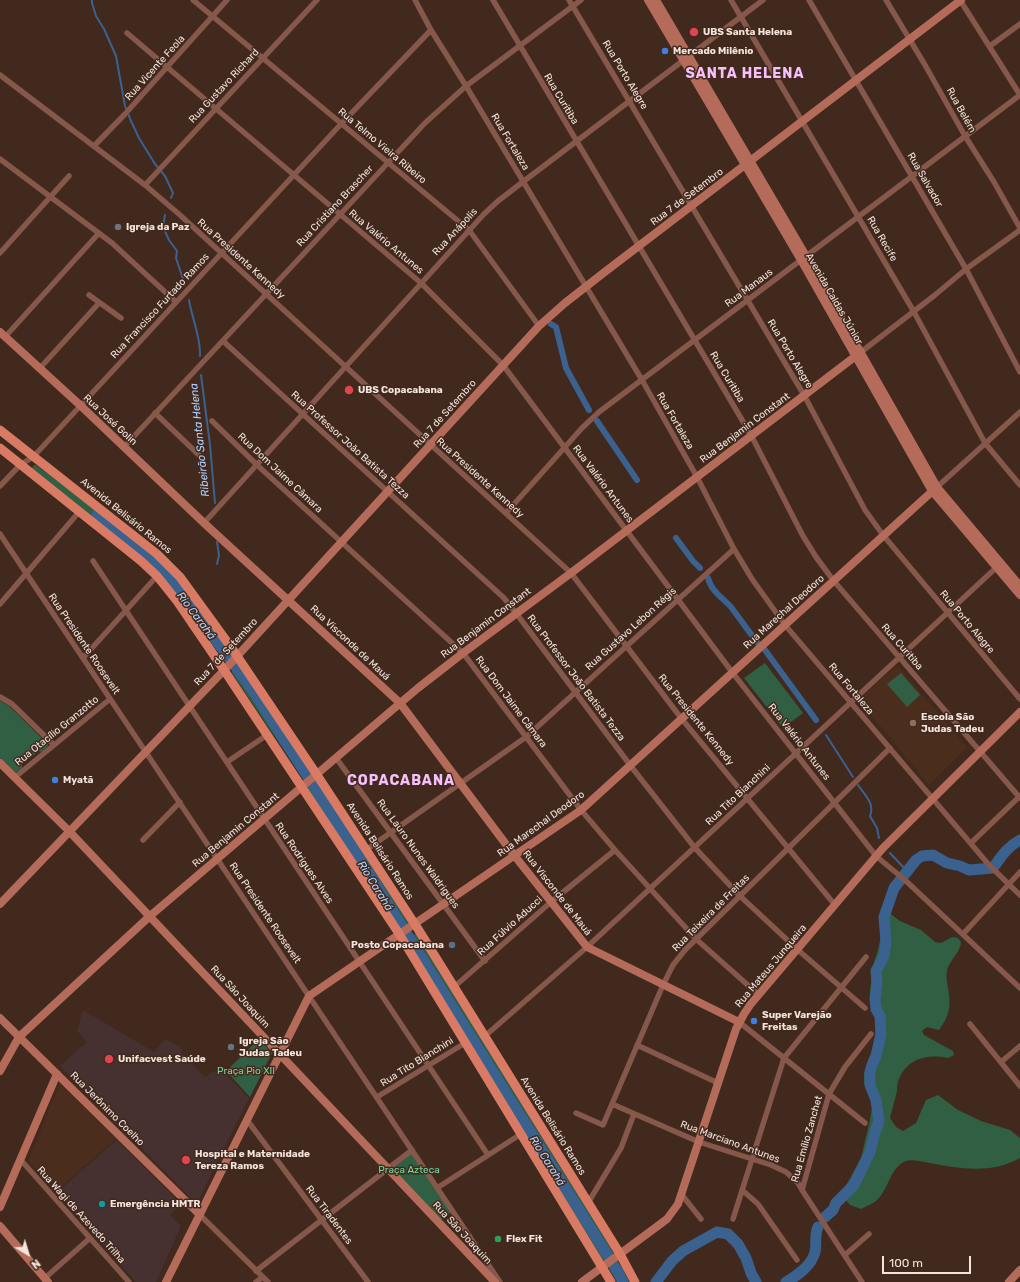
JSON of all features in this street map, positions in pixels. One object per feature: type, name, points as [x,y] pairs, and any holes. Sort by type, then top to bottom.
[{"type":"main road","name":"Avenida Belisário Ramos","points":[[0,430],[144,543],[169,566],[184,583],[231,662],[267,735],[304,786],[400,933],[521,1134],[604,1265],[612,1282]]},
{"type":"main road","name":"Avenida Belisário Ramos","points":[[0,448],[141,561],[157,576],[231,662],[316,776],[366,850],[485,1036],[588,1202],[635,1282]]},
{"type":"street","name":"Rua Telmo Vieira Ribeiro","points":[[193,0],[469,230],[539,326]]},
{"type":"street","name":"Rua Vicente Feola","points":[[94,146],[130,109],[227,0]]},
{"type":"street","name":"Rua Gustavo Richard","points":[[145,185],[317,0]]},
{"type":"street","name":"Rua Fortaleza","points":[[415,0],[431,30],[524,181],[642,380],[697,477],[734,549],[752,578],[784,625],[995,871],[1020,896]]},
{"type":"street","name":"Rua Curitiba","points":[[492,0],[751,435],[803,536],[816,557],[833,580],[899,658],[1020,797]]},
{"type":"street","name":"Rua Porto Alegre","points":[[570,0],[804,395],[861,504],[883,535],[1020,699]]},
{"type":"street","name":"Rua Cristiano Brascher","points":[[124,447],[425,123],[466,86],[581,0]]},
{"type":"street","name":"Avenida Caldas Júnior","points":[[648,0],[686,58],[748,163],[934,489],[999,565],[1020,586]]},
{"type":"street","name":"Avenida Caldas Júnior","points":[[656,0],[686,58]]},
{"type":"street","name":"Rua Recife","points":[[731,0],[859,216],[914,312],[985,443],[1020,485]]},
{"type":"street","name":"Rua Anápolis","points":[[204,523],[469,230],[498,201],[762,0]]},
{"type":"street","name":"Rua Salvador","points":[[809,0],[966,269],[1020,372]]},
{"type":"street","name":"Rua Belém","points":[[886,0],[965,136],[994,182],[1020,229]]},
{"type":"street","name":"Rua 7 de Setembro","points":[[0,904],[231,662],[539,326],[586,286],[961,0]]},
{"type":"street","points":[[961,0],[1020,95]]},
{"type":"street","points":[[990,46],[1020,24]]},
{"type":"street","name":"Rua Francisco Furtado Ramos","points":[[0,486],[20,465],[33,457],[293,175],[431,30]]},
{"type":"street","name":"Rua Valério Antunes","points":[[128,33],[421,283],[502,365],[732,672],[876,856],[906,881],[1019,985]]},
{"type":"street","name":"Rua Presidente Kennedy","points":[[0,75],[145,185],[571,573],[682,718],[835,905]]},
{"type":"street","name":"Rua Manaus","points":[[506,513],[582,428],[599,412],[1020,95]]},
{"type":"street","points":[[0,159],[99,233],[176,302]]},
{"type":"street","points":[[0,253],[69,176]]},
{"type":"street","name":"Rua Benjamin Constant","points":[[0,1071],[19,1037],[150,916],[400,703],[463,653],[571,573],[914,312],[966,269],[1020,229]]},
{"type":"street","points":[[3,334],[99,233]]},
{"type":"street","points":[[89,295],[121,318]]},
{"type":"street","points":[[40,368],[99,303]]},
{"type":"street","name":"Rua José Golin","points":[[3,334],[204,523]]},
{"type":"street","name":"Rua Professor João Batista Tezza","points":[[223,341],[493,587],[516,613],[630,765],[695,848],[740,896],[798,950],[865,1008]]},
{"type":"street","name":"Rua Marechal Deodoro","points":[[166,1282],[309,996],[581,810],[1020,412]]},
{"type":"street","points":[[155,413],[201,457]]},
{"type":"street","name":"Rua Dom Jaime Câmara","points":[[212,421],[257,465],[463,653],[581,810],[615,850],[696,939],[758,996]]},
{"type":"street","points":[[0,604],[79,512]]},
{"type":"street","name":"Rua Visconde de Mauá","points":[[204,523],[400,703],[514,855],[587,947],[739,1022],[865,1123]]},
{"type":"street","name":"Rua Presidente Roosevelt","points":[[0,534],[500,1282]]},
{"type":"street","name":"Rua Gustavo Lebon Régis","points":[[366,850],[526,737],[734,549]]},
{"type":"street","name":"Rua Rodrigues Alves","points":[[93,561],[488,1155]]},
{"type":"street","name":"Avenida Caldas Júnior","points":[[999,565],[1020,596]]},
{"type":"street","name":"Rua Tito Bianchini","points":[[485,1036],[587,947],[999,565]]},
{"type":"street","points":[[83,658],[157,576]]},
{"type":"street","points":[[0,697],[12,704],[54,745]]},
{"type":"street","name":"Rua Otacílio Granzotto","points":[[14,778],[110,698]]},
{"type":"street","name":"Rua Mateus Junqueira","points":[[582,1282],[667,1218],[678,1204],[739,1022],[744,1014],[891,839],[1020,712]]},
{"type":"street","points":[[227,762],[267,735]]},
{"type":"street","name":"Rua Teixeira de Freitas","points":[[576,1113],[603,1125],[673,965],[696,939],[890,748]]},
{"type":"street","name":"Rua Lauro Nunes Waldrigues","points":[[336,758],[485,960]]},
{"type":"street","name":"Rua São Joaquim","points":[[0,763],[69,831],[495,1282]]},
{"type":"street","points":[[971,843],[1020,797]]},
{"type":"street","points":[[143,840],[180,802]]},
{"type":"street","name":"Rua Fúlvio Aducci","points":[[454,987],[551,902],[615,850]]},
{"type":"street","points":[[962,934],[1020,872]]},
{"type":"street","points":[[732,1219],[784,1058],[866,957]]},
{"type":"street","name":"Rua Jerônimo Coelho","points":[[0,1018],[200,1215]]},
{"type":"street","points":[[970,1024],[1020,1086]]},
{"type":"street","name":"Rua Emílio Zanchet","points":[[802,1190],[829,1094],[842,1072],[871,1034]]},
{"type":"street","name":"Rua Tito Bianchini","points":[[377,1097],[466,1043]]},
{"type":"street","points":[[637,1045],[718,1083]]},
{"type":"street","points":[[1001,1062],[1020,1046]]},
{"type":"street","points":[[0,1207],[57,1074]]},
{"type":"street","name":"Rua Marciano Antunes","points":[[612,1104],[699,1142],[752,1158],[786,1172],[798,1183],[862,1282]]},
{"type":"street","points":[[588,1202],[621,1148],[634,1114]]},
{"type":"street","name":"Rua Tiradentes","points":[[247,1120],[368,1282]]},
{"type":"street","points":[[438,1188],[521,1134]]},
{"type":"street","points":[[256,1270],[412,1150]]},
{"type":"street","name":"Rua Wagi de Azevedo Trilha","points":[[20,1159],[129,1282]]},
{"type":"street","points":[[742,1190],[758,1204],[797,1260]]},
{"type":"street","points":[[682,1194],[701,1219]]},
{"type":"street","points":[[200,1215],[268,1282]]},
{"type":"street","points":[[0,1226],[46,1280],[90,1238]]},
{"type":"street","points":[[845,1255],[869,1234]]},
{"type":"street","points":[[1009,1282],[1020,1270]]},
{"type":"street","points":[[256,1282],[263,1277]]},
{"type":"shaded area","name":"Escola São Judas Tadeu","points":[[897,665],[967,747],[929,785],[859,700]]},
{"type":"shaded area","name":"Hospital e Maternidade Tereza Ramos","points":[[83,1010],[154,1052],[165,1039],[180,1047],[182,1050],[181,1053],[205,1077],[218,1070],[223,1073],[224,1072],[249,1098],[198,1201],[195,1202],[60,1066],[87,1042],[77,1031]]},
{"type":"shaded area","points":[[60,1083],[116,1139],[56,1191],[28,1161]]},
{"type":"shaded area","points":[[117,1140],[181,1204],[170,1215],[181,1226],[156,1282],[136,1282],[57,1192]]},
{"type":"green space","points":[[34,465],[133,537],[170,571],[233,654],[225,661],[189,612],[134,550],[32,468]]},
{"type":"green space","points":[[765,663],[803,713],[783,728],[744,678]]},
{"type":"green space","points":[[237,665],[311,775],[305,780],[232,673],[232,670]]},
{"type":"green space","points":[[901,673],[920,695],[907,707],[887,684]]},
{"type":"green space","points":[[0,701],[9,706],[48,744],[42,752],[37,751],[31,758],[30,757],[24,761],[22,768],[15,773],[0,758]]},
{"type":"green space","points":[[317,781],[412,925],[403,931],[308,790],[308,787]]},
{"type":"green space","points":[[882,911],[887,911],[900,921],[921,930],[935,942],[941,943],[952,937],[958,938],[961,942],[961,946],[950,962],[947,970],[949,1010],[945,1020],[939,1030],[927,1027],[922,1031],[924,1035],[953,1051],[954,1055],[948,1058],[926,1057],[913,1062],[908,1066],[898,1082],[890,1118],[896,1127],[903,1131],[916,1123],[926,1100],[938,1095],[958,1110],[981,1121],[1010,1130],[1020,1138],[1020,1158],[998,1166],[976,1169],[908,1160],[896,1168],[877,1200],[861,1209],[850,1205],[845,1199],[844,1189],[861,1158],[872,1107],[870,1095],[864,1083],[864,1074],[874,1044],[876,1029],[875,1014],[870,990],[874,962],[881,936]]},
{"type":"green space","points":[[416,933],[614,1253],[603,1261],[407,939]]},
{"type":"green space","name":"Praça Pio XII","points":[[259,1039],[272,1053],[250,1097],[226,1071]]},
{"type":"green space","name":"Praça Azteca","points":[[412,1150],[453,1211],[438,1222],[388,1169]]},
{"type":"green space","points":[[618,1263],[629,1282],[617,1282],[609,1269]]},
{"type":"waterway","name":"Ribeirão Santa Helena","points":[[92,0],[96,16],[104,29],[116,56],[125,106],[139,138],[155,164],[165,176],[173,193],[171,198]]},
{"type":"waterway","name":"Ribeirão Santa Helena","points":[[165,215],[163,227],[169,240],[177,251],[176,258],[185,285]]},
{"type":"waterway","name":"Ribeirão Santa Helena","points":[[189,300],[198,335],[200,356]]},
{"type":"waterway","points":[[551,324],[556,327],[566,368],[589,410]]},
{"type":"waterway","name":"Ribeirão Santa Helena","points":[[201,375],[210,445],[215,503]]},
{"type":"waterway","points":[[597,421],[637,480]]},
{"type":"waterway","name":"Rio Carahá","points":[[97,515],[160,568],[188,602],[254,692],[343,832],[623,1282]]},
{"type":"waterway","points":[[676,538],[700,568]]},
{"type":"waterway","name":"Ribeirão Santa Helena","points":[[217,542],[219,555],[217,564]]},
{"type":"waterway","points":[[708,578],[714,591],[731,607],[758,643]]},
{"type":"waterway","name":"Ribeirão Santa Helena","points":[[197,615],[200,612]]},
{"type":"waterway","points":[[765,650],[816,720]]},
{"type":"waterway","points":[[826,735],[853,777]]},
{"type":"waterway","points":[[858,785],[870,804],[870,816],[877,828],[879,838]]},
{"type":"waterway","points":[[825,1217],[833,1210],[836,1203],[854,1185],[870,1152],[879,1121],[876,1100],[870,1085],[870,1072],[876,1056],[881,1034],[880,1016],[876,1009],[875,999],[877,983],[876,971],[884,956],[886,942],[884,917],[894,888],[916,860],[922,856],[933,855],[947,863],[969,870],[993,868],[1008,849],[1020,840]]},
{"type":"waterway","points":[[890,853],[907,871]]},
{"type":"waterway","points":[[786,1282],[795,1277],[811,1261],[815,1252],[816,1233],[818,1227]]},
{"type":"waterway","points":[[656,1282],[672,1261],[683,1251],[717,1232],[728,1234],[738,1244],[746,1258],[756,1282]]},
{"type":"place","name":"UBS Santa Helena","points":[[694,32]]},
{"type":"place","name":"Mercado Milênio","points":[[665,51]]},
{"type":"place","name":"Igreja da Paz","points":[[118,227]]},
{"type":"place","name":"UBS Copacabana","points":[[349,390]]},
{"type":"place","name":"Escola São Judas Tadeu","points":[[913,723]]},
{"type":"place","name":"Myatã","points":[[55,780]]},
{"type":"place","name":"Posto Copacabana","points":[[452,945]]},
{"type":"place","name":"Super Varejão Freitas","points":[[754,1021]]},
{"type":"place","name":"Igreja São Judas Tadeu","points":[[231,1047]]},
{"type":"place","name":"Unifacvest Saúde","points":[[109,1059]]},
{"type":"place","name":"Hospital e Maternidade Tereza Ramos","points":[[186,1160]]},
{"type":"place","name":"Emergência HMTR","points":[[102,1204]]},
{"type":"place","name":"Flex Fit","points":[[498,1239]]},
{"type":"district","name":"SANTA HELENA","points":[[745,74]]},
{"type":"district","name":"COPACABANA","points":[[401,781]]}]
